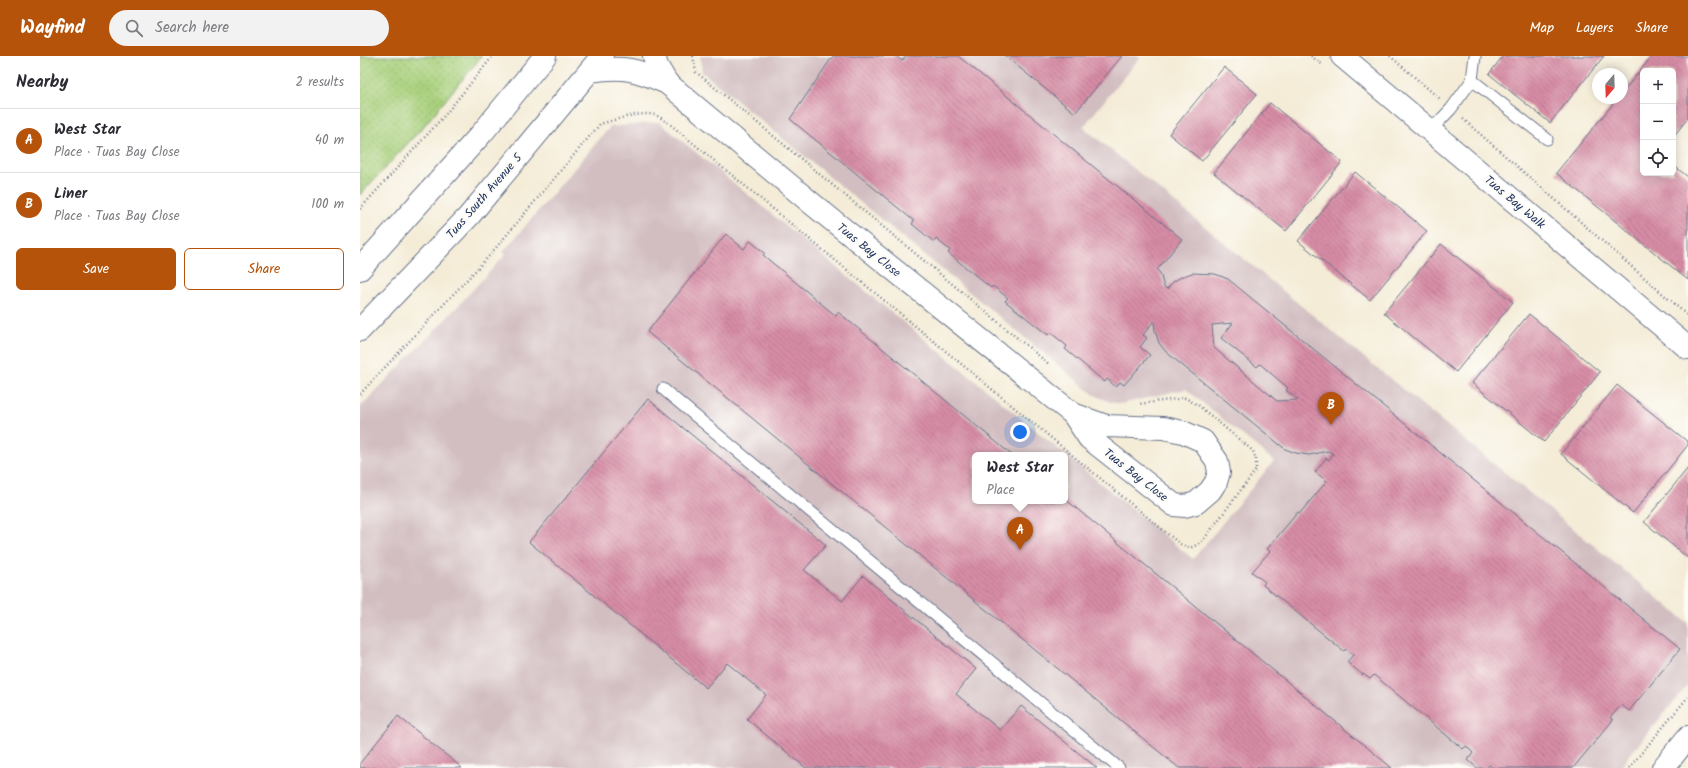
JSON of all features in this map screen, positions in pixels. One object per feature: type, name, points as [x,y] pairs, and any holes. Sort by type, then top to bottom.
[{"type":"street","points":[[360,269],[484,132],[545,56]]},
{"type":"street","points":[[654,56],[667,83]]},
{"type":"street","name":"Tuas Bay Walk","points":[[1342,56],[1688,348]]},
{"type":"street","points":[[596,64],[643,72],[667,83]]},
{"type":"street","name":"Tuas South Avenue 5","points":[[360,330],[469,216],[596,64]]},
{"type":"street","name":"Tuas Bay Close","points":[[667,83],[816,207],[1073,414],[1089,438],[1174,505],[1185,506],[1196,503],[1210,491],[1216,482],[1219,472],[1217,460],[1204,441],[1183,432],[1163,428],[1106,426],[1073,414]]},
{"type":"street","points":[[1663,768],[1688,737]]},
{"type":"lane","points":[[1431,130],[1451,109],[1472,80],[1475,56]]},
{"type":"lane","points":[[1472,80],[1547,139]]},
{"type":"lane","points":[[663,389],[1119,768]]},
{"type":"path","points":[[360,209],[444,116],[494,56]]},
{"type":"path","points":[[693,56],[696,72],[1050,366]]},
{"type":"path","points":[[1390,56],[1688,316]]},
{"type":"path","points":[[360,394],[489,256],[600,124],[623,117],[649,114],[656,115],[671,125],[1180,544],[1190,548],[1201,543],[1256,470],[1256,460],[1253,451],[1198,405],[1185,398],[1132,405]]},
{"type":"path","points":[[1629,768],[1688,697]]},
{"type":"shaded area","points":[[700,56],[1141,56],[1083,127],[1688,623],[1688,685],[1619,768],[360,768],[360,407],[444,321],[506,254],[503,252],[610,127],[659,122],[1062,452],[972,452],[972,504],[1068,504],[1068,457],[1193,559],[1274,461],[1186,389],[1120,404],[1107,401],[1093,394],[702,72]]},
{"type":"green space","points":[[360,56],[482,56],[423,127],[360,195]]},
{"type":"building","points":[[833,56],[896,56],[902,61],[906,56],[958,56],[1182,239],[1157,270],[1160,273],[1164,287],[1167,289],[1173,282],[1192,273],[1215,274],[1228,279],[1680,649],[1629,711],[1621,705],[1610,718],[1613,720],[1573,768],[1493,768],[1489,765],[1487,768],[1477,768],[1468,760],[1473,753],[1466,746],[1463,749],[1374,675],[1370,679],[1347,662],[1353,655],[1346,649],[1344,651],[1263,585],[1265,582],[1252,572],[1270,551],[1267,549],[1298,512],[1300,513],[1327,481],[1315,472],[1326,458],[1329,460],[1333,454],[1328,451],[1309,455],[1296,453],[1285,449],[1166,352],[1159,343],[1155,331],[1154,321],[1143,335],[1147,338],[1140,347],[1150,355],[1124,385],[1120,382],[1116,387],[1107,379],[1105,382],[1065,349],[1067,346],[1050,332],[1048,335],[1005,301],[1008,298],[993,286],[991,288],[948,253],[950,250],[936,239],[934,242],[912,224],[914,221],[790,119]],"holes":[[[1233,323],[1221,338],[1257,367],[1260,364],[1288,388],[1286,390],[1298,400],[1277,401],[1214,348],[1212,325]]]},
{"type":"building","points":[[1005,56],[1122,56],[1075,113]]},
{"type":"building","points":[[1503,56],[1604,56],[1594,68],[1592,68],[1592,71],[1550,123],[1489,74]]},
{"type":"building","points":[[1652,56],[1688,56],[1688,118],[1676,133],[1676,68],[1642,68]]},
{"type":"building","points":[[1224,67],[1257,94],[1202,161],[1169,134]]},
{"type":"building","points":[[1640,71],[1640,176],[1676,176],[1676,167],[1688,177],[1688,280],[1556,173],[1613,104],[1628,104],[1628,86]]},
{"type":"building","points":[[1270,103],[1342,162],[1286,231],[1214,173]]},
{"type":"building","points":[[1355,172],[1427,231],[1370,300],[1298,241]]},
{"type":"building","points":[[726,234],[744,249],[750,241],[765,253],[763,255],[836,316],[838,312],[1008,452],[972,452],[972,504],[1068,504],[1068,501],[1392,768],[1179,768],[647,332]]},
{"type":"building","points":[[1441,244],[1513,302],[1456,372],[1384,313]]},
{"type":"building","points":[[1529,314],[1600,372],[1544,442],[1472,383]]},
{"type":"building","points":[[1617,385],[1688,442],[1688,445],[1633,513],[1561,454]]},
{"type":"building","points":[[648,399],[826,545],[804,570],[842,601],[863,576],[976,669],[956,694],[1000,730],[1021,706],[1097,768],[806,768],[747,719],[766,695],[727,663],[706,688],[529,542]]},
{"type":"building","points":[[1688,468],[1688,558],[1644,522]]},
{"type":"building","points":[[398,716],[462,768],[360,768],[360,763]]},
{"type":"place","name":"Liner","points":[[1331,425]]},
{"type":"place","name":"West Star","points":[[1020,550]]}]
